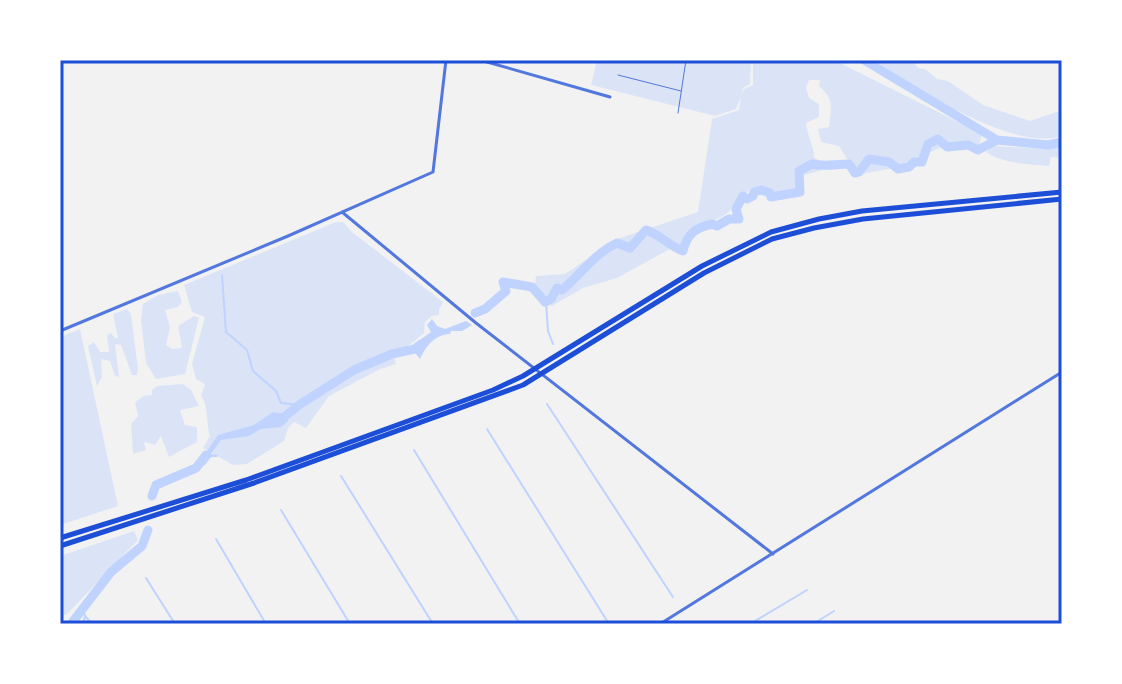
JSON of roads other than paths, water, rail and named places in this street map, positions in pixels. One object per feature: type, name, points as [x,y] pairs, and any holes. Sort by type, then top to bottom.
[{"type":"main road","points":[[60,538],[246,480],[493,390],[535,368],[702,266],[792,225],[862,211],[1062,192]]},
{"type":"main road","points":[[60,546],[246,486],[489,399],[543,374],[704,273],[772,239],[863,219],[1062,199]]},
{"type":"street","points":[[60,331],[433,172],[446,60]]},
{"type":"street","points":[[480,60],[610,97]]},
{"type":"street","points":[[342,212],[476,323],[773,554]]},
{"type":"street","points":[[660,624],[1062,372]]},
{"type":"lane","points":[[678,113],[686,60]]},
{"type":"lane","points":[[618,75],[681,91]]},
{"type":"water","points":[[432,319],[437,326],[445,329],[466,321],[472,325],[435,339],[420,359],[410,347],[431,332],[427,325]]},
{"type":"water","points":[[273,412],[286,414],[288,421],[281,427],[221,440],[211,454],[217,457],[211,457],[205,465],[198,464],[218,435],[254,425]]},
{"type":"waterway","points":[[864,60],[997,140]]},
{"type":"waterway","points":[[475,313],[485,309],[506,291],[503,282],[532,287],[545,302],[551,299],[557,288],[562,290],[601,253],[617,243],[630,248],[646,230],[683,251],[689,236],[696,230],[712,224],[717,226],[729,219],[739,219],[736,209],[743,196],[747,199],[761,190],[770,193],[771,197],[800,192],[799,171],[812,164],[849,164],[855,173],[869,159],[889,162],[898,169],[909,167],[914,162],[922,162],[928,144],[938,139],[947,147],[968,145],[978,150],[997,140],[1048,145],[1062,142]]},
{"type":"waterway","points":[[222,275],[226,332],[247,350],[253,371],[276,391],[281,403],[299,405]]},
{"type":"waterway","points":[[546,301],[548,331],[553,344]]},
{"type":"waterway","points":[[278,422],[354,370],[392,354],[415,349],[421,344]]},
{"type":"waterway","points":[[547,404],[673,597]]},
{"type":"waterway","points":[[487,429],[609,624]]},
{"type":"waterway","points":[[414,450],[520,624]]},
{"type":"waterway","points":[[152,496],[156,485],[196,468],[206,455]]},
{"type":"waterway","points":[[341,476],[433,624]]},
{"type":"waterway","points":[[281,510],[350,624]]},
{"type":"waterway","points":[[71,624],[111,572],[142,546],[148,530]]},
{"type":"waterway","points":[[216,539],[266,624]]},
{"type":"waterway","points":[[146,578],[175,624]]},
{"type":"waterway","points":[[750,624],[807,590]]},
{"type":"waterway","points":[[83,609],[83,624]]},
{"type":"waterway","points":[[813,624],[834,611]]},
{"type":"waterway","points":[[85,616],[92,624]]}]
